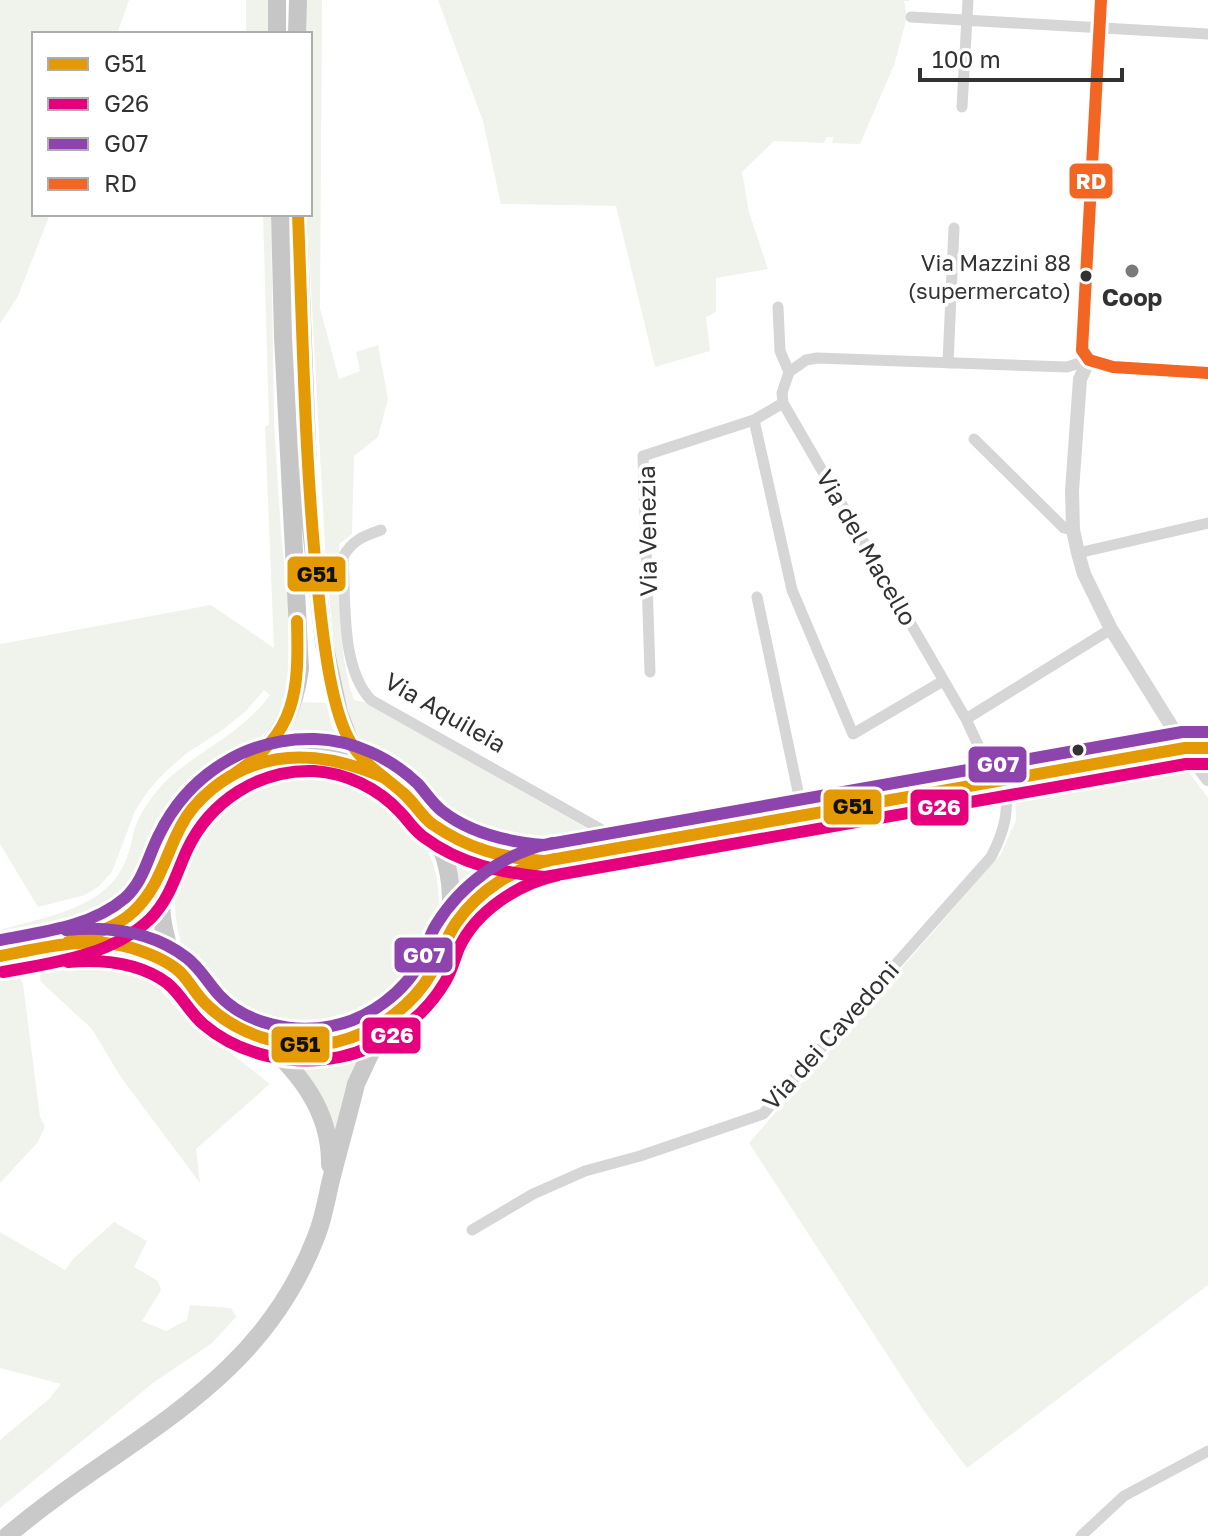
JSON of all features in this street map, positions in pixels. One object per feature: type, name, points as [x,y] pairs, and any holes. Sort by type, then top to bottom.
[{"type":"highway","points":[[277,0],[277,32]]},
{"type":"highway","points":[[297,32],[298,0]]},
{"type":"highway","points":[[249,766],[269,746],[285,723],[296,698],[300,669],[280,216]]},
{"type":"highway","points":[[298,216],[310,520],[324,643],[339,713],[350,742],[374,772]]},
{"type":"main road","points":[[429,822],[475,848],[507,858],[545,861],[1208,746]]},
{"type":"main road","points":[[7,1536],[190,1402],[231,1368],[263,1331],[288,1295],[317,1236],[363,1066],[429,975],[446,938],[452,901],[450,876],[442,847],[429,822],[412,800],[387,779],[332,757],[305,755],[277,758],[249,766],[203,798],[185,820],[171,846],[164,871],[161,915],[169,948],[192,989],[215,1013],[262,1038],[307,1086],[320,1113],[330,1157],[330,1185]]},
{"type":"main road","points":[[446,938],[489,888],[545,861]]},
{"type":"main road","points":[[42,949],[92,935],[131,914],[164,871]]},
{"type":"main road","points":[[0,956],[97,943],[128,947],[181,973]]},
{"type":"main road","points":[[262,1038],[307,1045],[328,1043],[379,1025],[404,1007]]},
{"type":"street","points":[[962,107],[968,0]]},
{"type":"street","points":[[1089,360],[1082,350],[1082,318],[1101,0]]},
{"type":"street","points":[[911,17],[1208,34]]},
{"type":"street","points":[[948,363],[954,228]]},
{"type":"street","points":[[778,307],[780,351],[789,372]]},
{"type":"street","points":[[783,403],[782,393],[789,372],[806,360],[817,358],[1067,367],[1089,360],[1113,367],[1208,373]]},
{"type":"street","points":[[1089,360],[1080,379],[1072,491],[1073,530],[1078,553],[1084,574],[1111,629],[1185,748],[1208,779]]},
{"type":"street","name":"Via Venezia","points":[[650,672],[643,456],[754,420],[783,403]]},
{"type":"street","name":"Via del Macello","points":[[783,403],[966,719],[978,745],[982,784]]},
{"type":"street","points":[[754,420],[792,590],[853,734],[943,681]]},
{"type":"street","points":[[974,439],[1064,528],[1073,530]]},
{"type":"street","points":[[1078,553],[1208,523]]},
{"type":"street","name":"Via Aquileia","points":[[381,530],[361,537],[348,547],[343,557],[350,658],[360,689],[371,700],[611,835],[619,847]]},
{"type":"street","points":[[757,597],[803,815]]},
{"type":"street","points":[[966,719],[1111,629]]},
{"type":"street","name":"Via dei Cavedoni","points":[[472,1230],[533,1194],[585,1171],[640,1156],[763,1114],[991,857],[1004,832],[1006,780]]},
{"type":"street","points":[[1081,1536],[1124,1496],[1208,1451]]},
{"type":"shaded area","points":[[0,0],[129,0],[118,32],[32,32],[32,216],[49,216],[18,296],[0,324]]},
{"type":"shaded area","points":[[246,0],[269,0],[269,32],[246,32]]},
{"type":"shaded area","points":[[305,0],[322,0],[320,308],[339,379],[360,371],[356,352],[378,345],[388,399],[378,437],[354,456],[352,534],[339,544],[342,642],[354,700],[364,702],[597,834],[601,841],[532,852],[509,852],[462,834],[402,776],[366,751],[353,731],[336,668],[326,565],[307,216],[312,216],[312,32],[304,32]]},
{"type":"shaded area","points":[[438,0],[909,1],[904,1],[907,17],[894,65],[860,144],[832,143],[833,137],[826,137],[824,143],[774,141],[742,172],[749,212],[768,269],[716,278],[716,312],[706,317],[710,351],[655,367],[616,206],[501,204],[483,121]]},
{"type":"shaded area","points":[[263,216],[271,216],[274,423],[293,648],[285,700],[275,721],[246,754],[204,782],[171,819],[144,885],[125,909],[98,926],[66,934],[0,942],[0,930],[74,908],[106,888],[118,874],[135,827],[157,791],[179,770],[247,720],[270,695],[264,690],[246,711],[165,772],[135,811],[112,872],[99,886],[85,895],[38,907],[0,844],[0,644],[211,605],[274,648],[265,427],[269,424]]},
{"type":"shaded area","points":[[299,702],[326,703],[332,727],[348,756],[312,752],[269,755]]},
{"type":"shaded area","points":[[1179,759],[1208,798],[1208,1285],[967,1468],[924,1411],[749,1143],[1001,854],[1016,820],[1016,789]]},
{"type":"shaded area","points":[[307,771],[333,773],[358,781],[391,801],[409,819],[429,852],[437,877],[437,929],[429,954],[409,987],[391,1005],[358,1025],[333,1033],[307,1035],[281,1033],[256,1025],[223,1005],[205,987],[185,954],[177,929],[175,903],[177,877],[185,852],[205,819],[223,801],[256,781],[281,773]]},
{"type":"shaded area","points":[[449,849],[503,868],[463,906],[459,904],[450,856]]},
{"type":"shaded area","points":[[151,900],[154,902],[157,932],[163,950],[159,951],[114,933]]},
{"type":"shaded area","points":[[89,957],[120,961],[148,977],[185,1017],[270,1084],[196,1149],[200,1183],[120,1076],[92,1029],[41,982],[38,966]]},
{"type":"shaded area","points":[[16,969],[23,984],[40,1117],[45,1126],[38,1142],[0,1183],[0,972]]},
{"type":"shaded area","points":[[362,1047],[336,1130],[333,1130],[289,1055],[329,1055]]},
{"type":"shaded area","points":[[114,1222],[147,1241],[134,1267],[158,1281],[161,1290],[142,1321],[166,1331],[187,1320],[190,1305],[231,1308],[236,1317],[212,1343],[153,1383],[0,1508],[0,1440],[49,1399],[61,1384],[0,1368],[0,1232],[65,1270]]},
{"type":"transit line","name":"RD","points":[[1101,0],[1082,350],[1089,360],[1113,367],[1208,373]]},
{"type":"transit line","name":"G51","points":[[298,216],[311,510],[322,623],[334,696],[344,730],[356,751],[407,797],[428,821],[445,833],[486,851],[545,861],[1185,748],[1208,748]]},
{"type":"transit line","name":"G51","points":[[234,774],[271,742],[290,708],[297,669],[297,621]]},
{"type":"transit line","name":"G07","points":[[0,940],[66,927],[112,908],[137,884],[159,835],[186,794],[222,764],[243,753],[290,740],[329,740],[371,752],[396,766],[418,784],[439,808],[465,826],[504,839],[544,845],[1182,732],[1208,732]]},
{"type":"transit line","name":"G51","points":[[68,942],[94,934],[134,911],[156,881],[187,816],[208,793],[232,775],[253,765],[297,758],[341,763],[385,778]]},
{"type":"transit line","name":"G26","points":[[3,972],[81,956],[135,932],[163,903],[187,850],[209,817],[238,791],[256,782],[294,772],[326,772],[372,789],[391,803],[421,835],[467,861],[497,870],[545,877],[1186,764],[1208,764]]},
{"type":"transit line","name":"G07","points":[[66,930],[114,930],[144,936],[187,958],[230,1005],[257,1020],[302,1029],[332,1026],[359,1017],[396,993],[415,971],[446,910],[485,872],[517,854],[552,843]]},
{"type":"transit line","name":"G51","points":[[0,956],[82,943],[132,948],[175,968],[207,1005],[250,1033],[302,1045],[336,1042],[378,1025],[414,996],[432,972],[456,923],[487,890],[512,874],[555,859]]},
{"type":"transit line","name":"G26","points":[[68,962],[94,961],[144,970],[172,987],[193,1014],[217,1035],[250,1051],[285,1059],[340,1057],[371,1047],[413,1020],[445,982],[459,948],[476,922],[514,892],[558,875]]},
{"type":"place","name":"Coop","points":[[1132,271]]},
{"type":"place","name":"Via Mazzini 88 (supermercato)","points":[[1086,276]]}]
